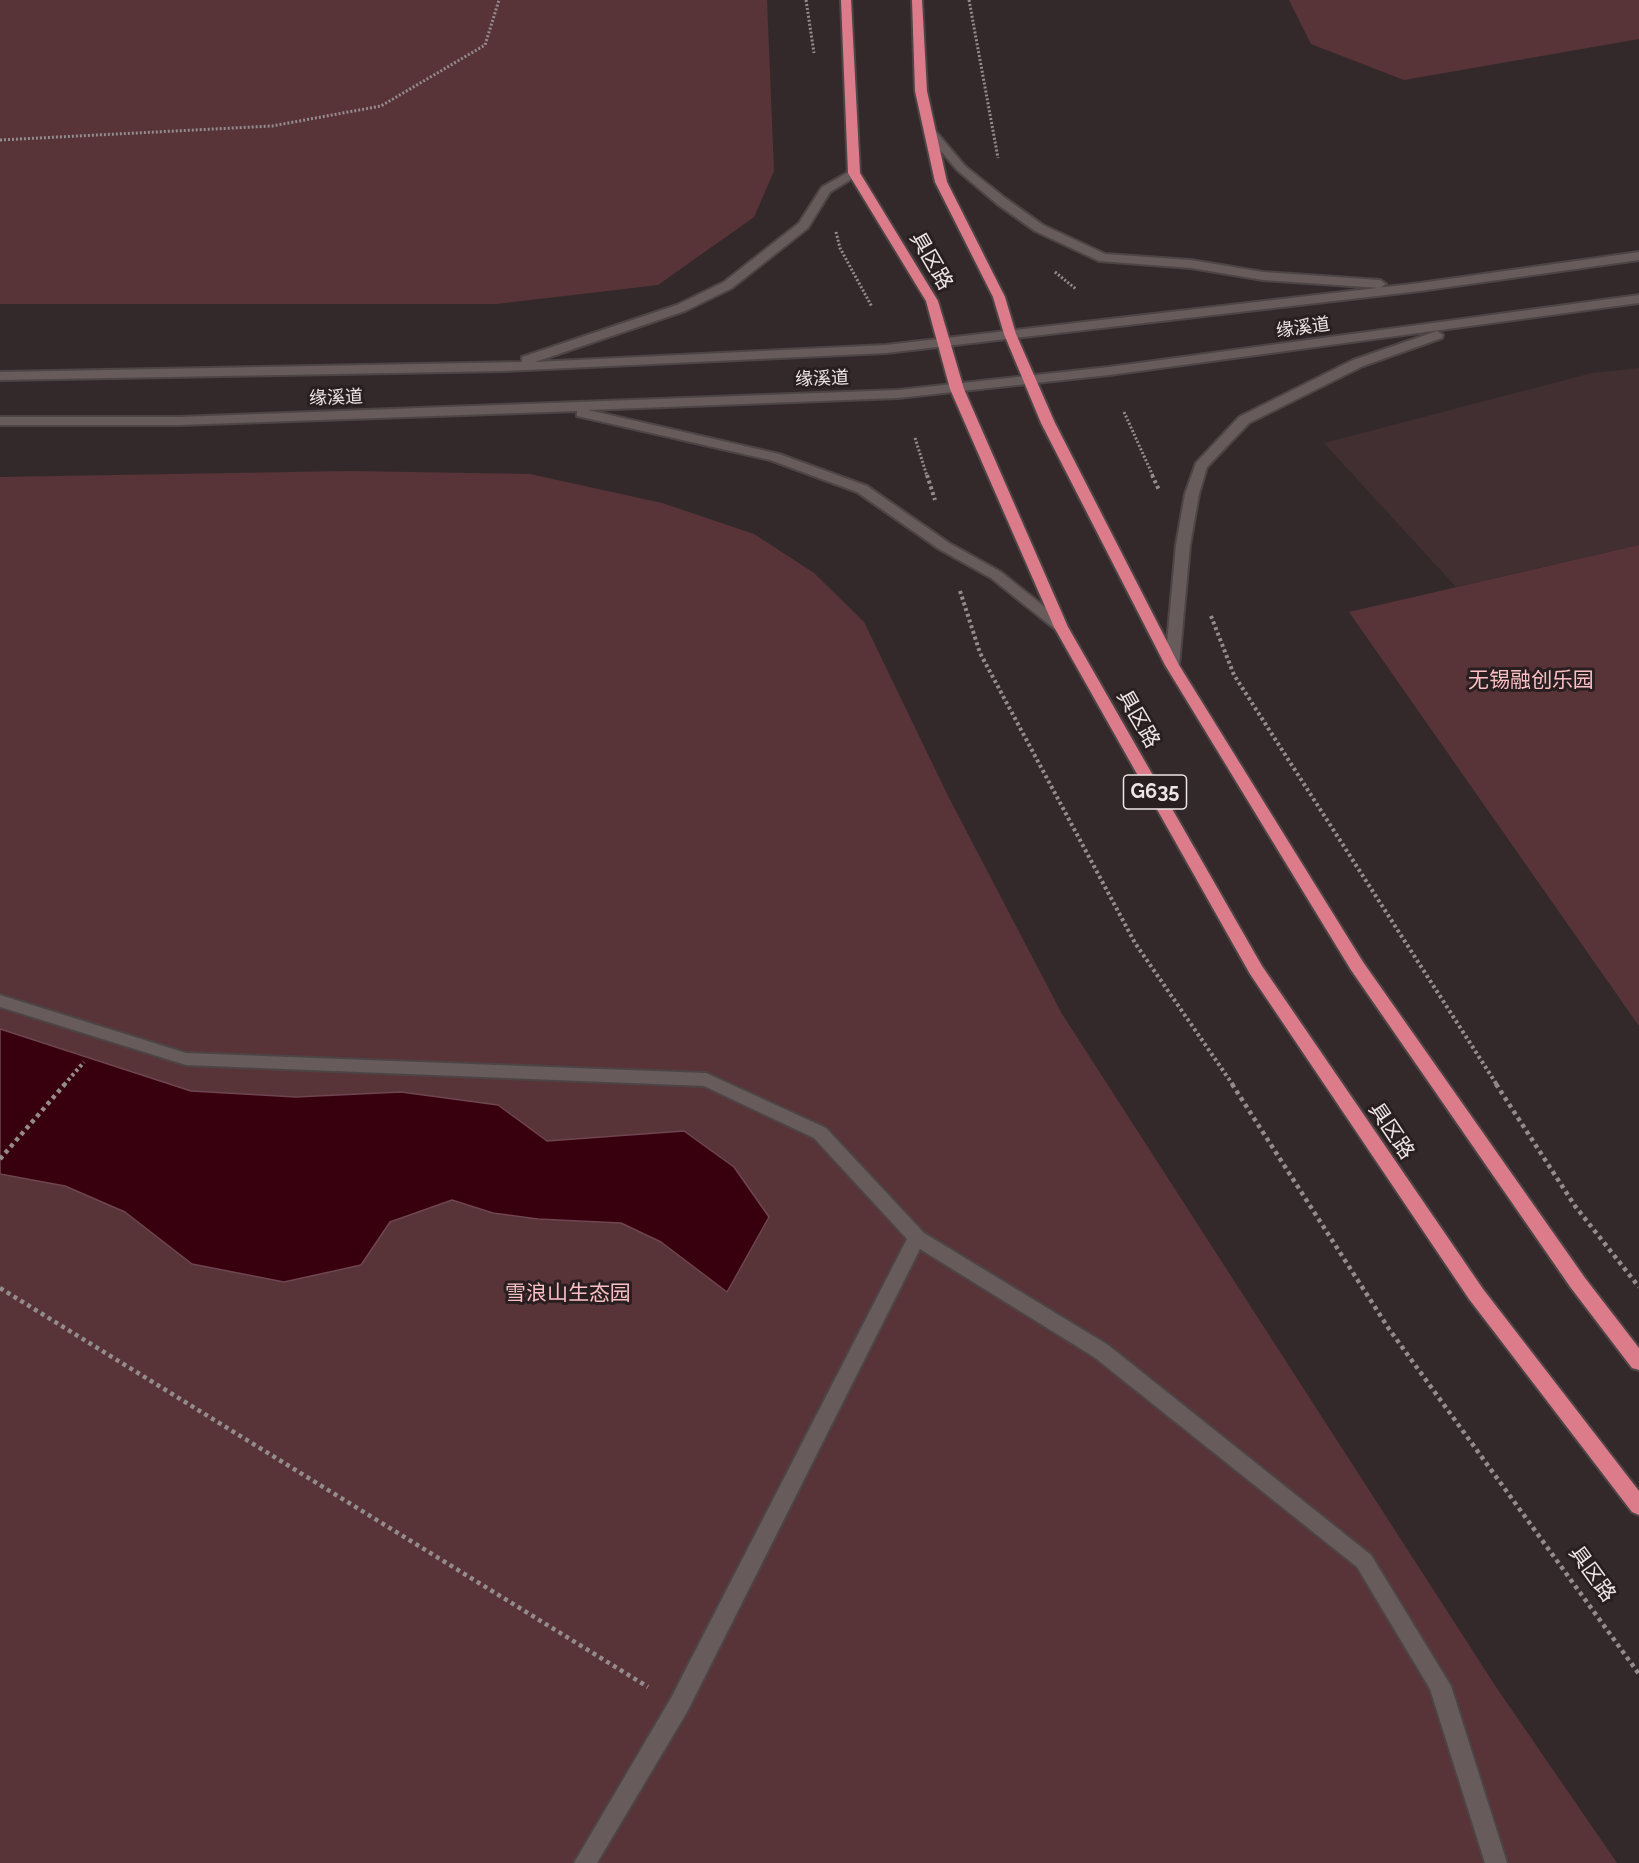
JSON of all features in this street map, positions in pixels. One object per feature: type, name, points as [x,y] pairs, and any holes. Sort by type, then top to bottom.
[{"type":"highway","name":"具区路","points":[[846,0],[854,172],[932,301],[957,389],[1061,627],[1256,970],[1476,1294],[1639,1506]]},
{"type":"highway","name":"具区路","points":[[917,0],[921,91],[941,182],[999,297],[1010,334],[1032,380],[1048,423],[1172,665],[1357,966],[1578,1283],[1639,1362]]},
{"type":"main road","points":[[929,129],[961,168],[1001,201],[1039,228],[1103,258],[1191,264],[1263,276],[1420,287]]},
{"type":"main road","points":[[505,367],[671,312],[728,285],[804,225],[826,189],[854,172]]},
{"type":"main road","name":"缘溪道","points":[[0,376],[505,367],[886,349],[1420,287],[1639,256]]},
{"type":"main road","name":"缘溪道","points":[[0,422],[179,421],[561,408],[957,389],[1471,324],[1639,299]]},
{"type":"main road","points":[[1172,665],[1183,545],[1192,494],[1201,466],[1244,420],[1358,363],[1471,324]]},
{"type":"main road","points":[[561,408],[774,457],[862,489],[944,546],[996,574],[1061,627]]},
{"type":"main road","points":[[0,1000],[186,1059],[706,1080],[820,1134],[917,1238],[1101,1351],[1364,1561],[1440,1686],[1496,1863]]},
{"type":"main road","points":[[585,1863],[679,1705],[917,1238]]},
{"type":"path","points":[[0,140],[272,126],[381,106],[485,45],[499,0]]},
{"type":"path","points":[[969,0],[1002,176],[1001,201]]},
{"type":"path","points":[[1051,268],[1076,289]]},
{"type":"path","points":[[1124,412],[1183,545]]},
{"type":"path","name":"具区路","points":[[915,438],[937,504],[944,546],[980,653],[1135,943],[1248,1107],[1389,1329],[1639,1674]]},
{"type":"path","points":[[1209,610],[1234,675],[1575,1206],[1639,1287]]},
{"type":"path","points":[[0,1159],[108,1034]]},
{"type":"path","points":[[0,1288],[679,1705]]},
{"type":"shaded area","points":[[1639,368],[1639,545],[1456,587],[1324,443],[1592,373]]},
{"type":"shaded area","points":[[0,1029],[191,1091],[296,1097],[401,1092],[498,1105],[547,1141],[684,1131],[734,1167],[769,1217],[727,1292],[661,1242],[621,1223],[538,1219],[493,1213],[452,1200],[390,1222],[361,1265],[284,1282],[192,1264],[125,1212],[65,1186],[0,1174]]},
{"type":"green space","points":[[0,0],[767,0],[774,171],[754,217],[658,285],[496,304],[0,304]]},
{"type":"green space","points":[[1289,0],[1639,0],[1639,39],[1404,80],[1311,44]]},
{"type":"green space","name":"雪浪山生态园","points":[[350,471],[530,474],[662,503],[754,534],[814,573],[864,622],[948,796],[1062,1014],[1496,1687],[1617,1863],[0,1863],[0,477]]},
{"type":"green space","name":"无锡融创乐园","points":[[1639,545],[1639,1026],[1349,612]]}]
